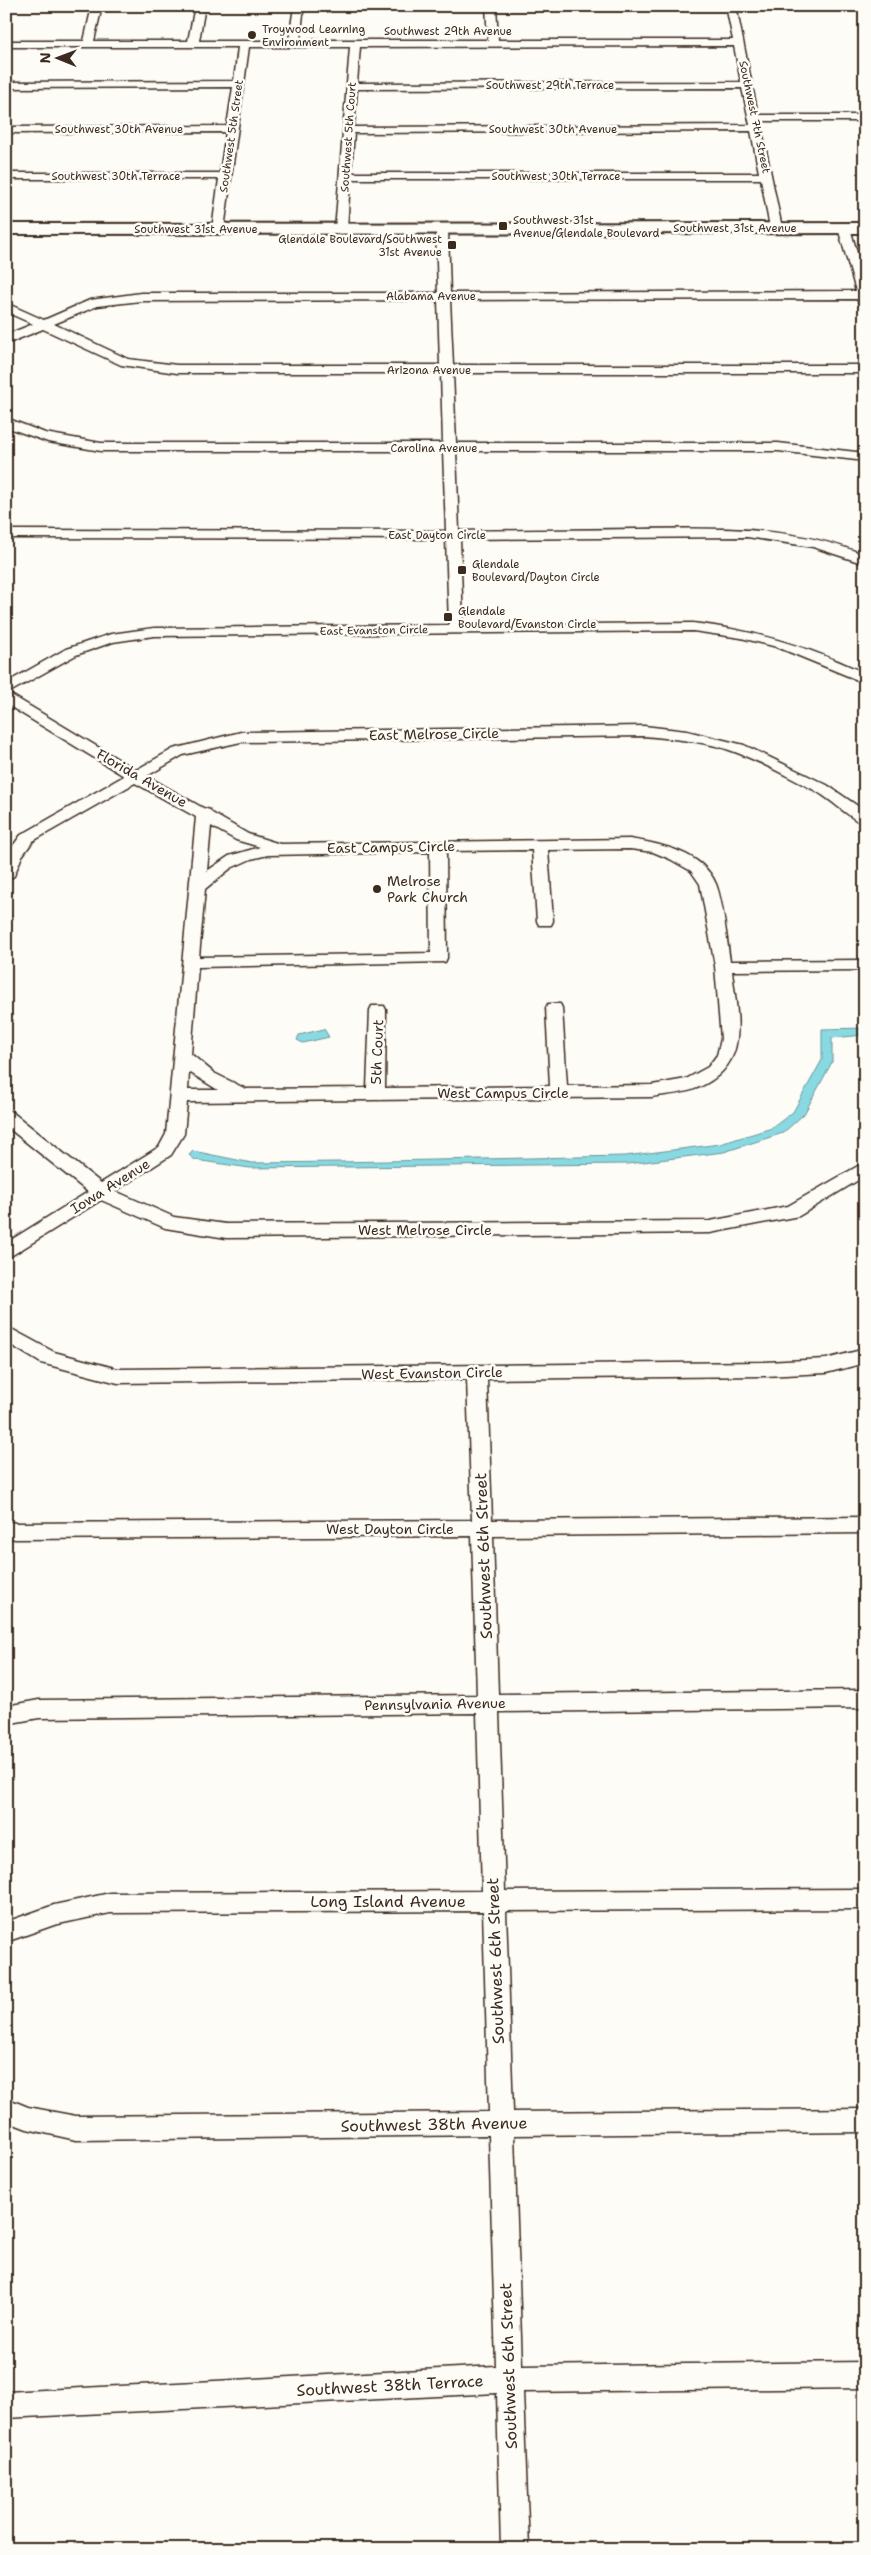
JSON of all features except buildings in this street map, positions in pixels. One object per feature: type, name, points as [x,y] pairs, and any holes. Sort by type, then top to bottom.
[{"type":"main road","name":"Southwest 31st Avenue","points":[[6,229],[442,230],[865,228]]},
{"type":"street","points":[[88,44],[97,6]]},
{"type":"street","points":[[193,44],[200,6]]},
{"type":"street","points":[[294,44],[299,6]]},
{"type":"street","points":[[491,6],[493,43]]},
{"type":"street","name":"Southwest 7th Street","points":[[732,6],[776,228]]},
{"type":"street","name":"Southwest 29th Avenue","points":[[6,44],[739,43]]},
{"type":"street","name":"Southwest 5th Street","points":[[218,229],[244,44]]},
{"type":"street","name":"Southwest 5th Court","points":[[341,230],[355,44]]},
{"type":"street","points":[[6,85],[238,84]]},
{"type":"street","name":"Southwest 29th Terrace","points":[[352,86],[748,85]]},
{"type":"street","name":"Southwest 30th Avenue","points":[[349,130],[756,123],[865,118]]},
{"type":"street","name":"Southwest 30th Avenue","points":[[6,130],[232,129]]},
{"type":"street","name":"Southwest 30th Terrace","points":[[6,176],[226,176]]},
{"type":"street","name":"Southwest 30th Terrace","points":[[346,176],[767,176]]},
{"type":"street","points":[[844,228],[864,298]]},
{"type":"street","points":[[442,230],[456,629]]},
{"type":"street","name":"Alabama Avenue","points":[[6,340],[94,303],[141,297],[864,298]]},
{"type":"street","name":"Arizona Avenue","points":[[6,307],[125,362],[177,369],[865,369]]},
{"type":"street","name":"Carolina Avenue","points":[[6,422],[19,430],[62,442],[101,447],[778,447],[865,457]]},
{"type":"street","name":"East Dayton Circle","points":[[6,534],[453,535],[719,532],[772,534],[813,542],[865,560]]},
{"type":"street","name":"East Evanston Circle","points":[[6,689],[71,652],[111,638],[154,632],[664,626],[719,630],[776,641],[810,653],[865,679]]},
{"type":"street","name":"Florida Avenue","points":[[6,697],[135,776],[242,836],[282,849]]},
{"type":"street","name":"East Melrose Circle","points":[[6,876],[14,855],[27,838],[178,752],[210,743],[241,738],[644,732],[687,736],[739,748],[822,788],[856,811],[865,820]]},
{"type":"street","points":[[178,1096],[204,813]]},
{"type":"street","name":"East Campus Circle","points":[[197,888],[216,870],[235,858],[254,851],[438,846],[630,844],[647,846],[676,856],[698,868],[708,884],[723,966]]},
{"type":"street","points":[[540,845],[545,921]]},
{"type":"street","points":[[190,962],[439,958],[438,846]]},
{"type":"street","points":[[723,966],[865,965]]},
{"type":"street","name":"West Campus Circle","points":[[178,1096],[559,1093],[652,1091],[674,1088],[690,1084],[714,1071],[725,1056],[730,1039],[723,966]]},
{"type":"street","points":[[554,1008],[559,1093]]},
{"type":"street","name":"5th Court","points":[[376,1094],[378,1010]]},
{"type":"street","points":[[182,1055],[191,1066],[216,1083],[247,1095]]},
{"type":"street","name":"Iowa Avenue","points":[[6,1252],[165,1151],[175,1134],[178,1096]]},
{"type":"street","name":"West Melrose Circle","points":[[6,1116],[100,1192],[171,1223],[226,1231],[710,1227],[793,1211],[865,1168]]},
{"type":"street","name":"West Evanston Circle","points":[[6,1333],[48,1358],[118,1376],[765,1369],[826,1366],[865,1356]]},
{"type":"street","name":"Southwest 6th Street","points":[[478,1373],[508,2379],[515,2549]]},
{"type":"street","name":"West Dayton Circle","points":[[9,1531],[865,1525]]},
{"type":"street","name":"Pennsylvania Avenue","points":[[6,1715],[40,1709],[865,1699]]},
{"type":"street","name":"Long Island Avenue","points":[[6,1932],[54,1915],[110,1903],[865,1899]]},
{"type":"street","name":"Southwest 38th Avenue","points":[[6,2109],[27,2118],[76,2128],[865,2120]]},
{"type":"street","name":"Southwest 38th Terrace","points":[[6,2405],[508,2379],[865,2375]]},
{"type":"water","points":[[865,1028],[865,1035],[832,1038],[832,1062],[804,1114],[783,1133],[724,1152],[627,1164],[250,1168],[195,1160],[189,1155],[193,1151],[252,1163],[339,1162],[625,1156],[720,1144],[772,1128],[793,1112],[822,1060],[822,1029]]},
{"type":"water","points":[[324,1029],[329,1037],[303,1043],[297,1040],[299,1035]]},
{"type":"place","name":"Troywood Learning Environment","points":[[252,35]]},
{"type":"place","name":"Southwest 31st Avenue/Glendale Boulevard","points":[[503,226]]},
{"type":"place","name":"Glendale Boulevard/Southwest 31st Avenue","points":[[452,245]]},
{"type":"place","name":"Glendale Boulevard/Dayton Circle","points":[[462,570]]},
{"type":"place","name":"Glendale Boulevard/Evanston Circle","points":[[448,617]]},
{"type":"place","name":"Melrose Park Church","points":[[377,889]]}]
